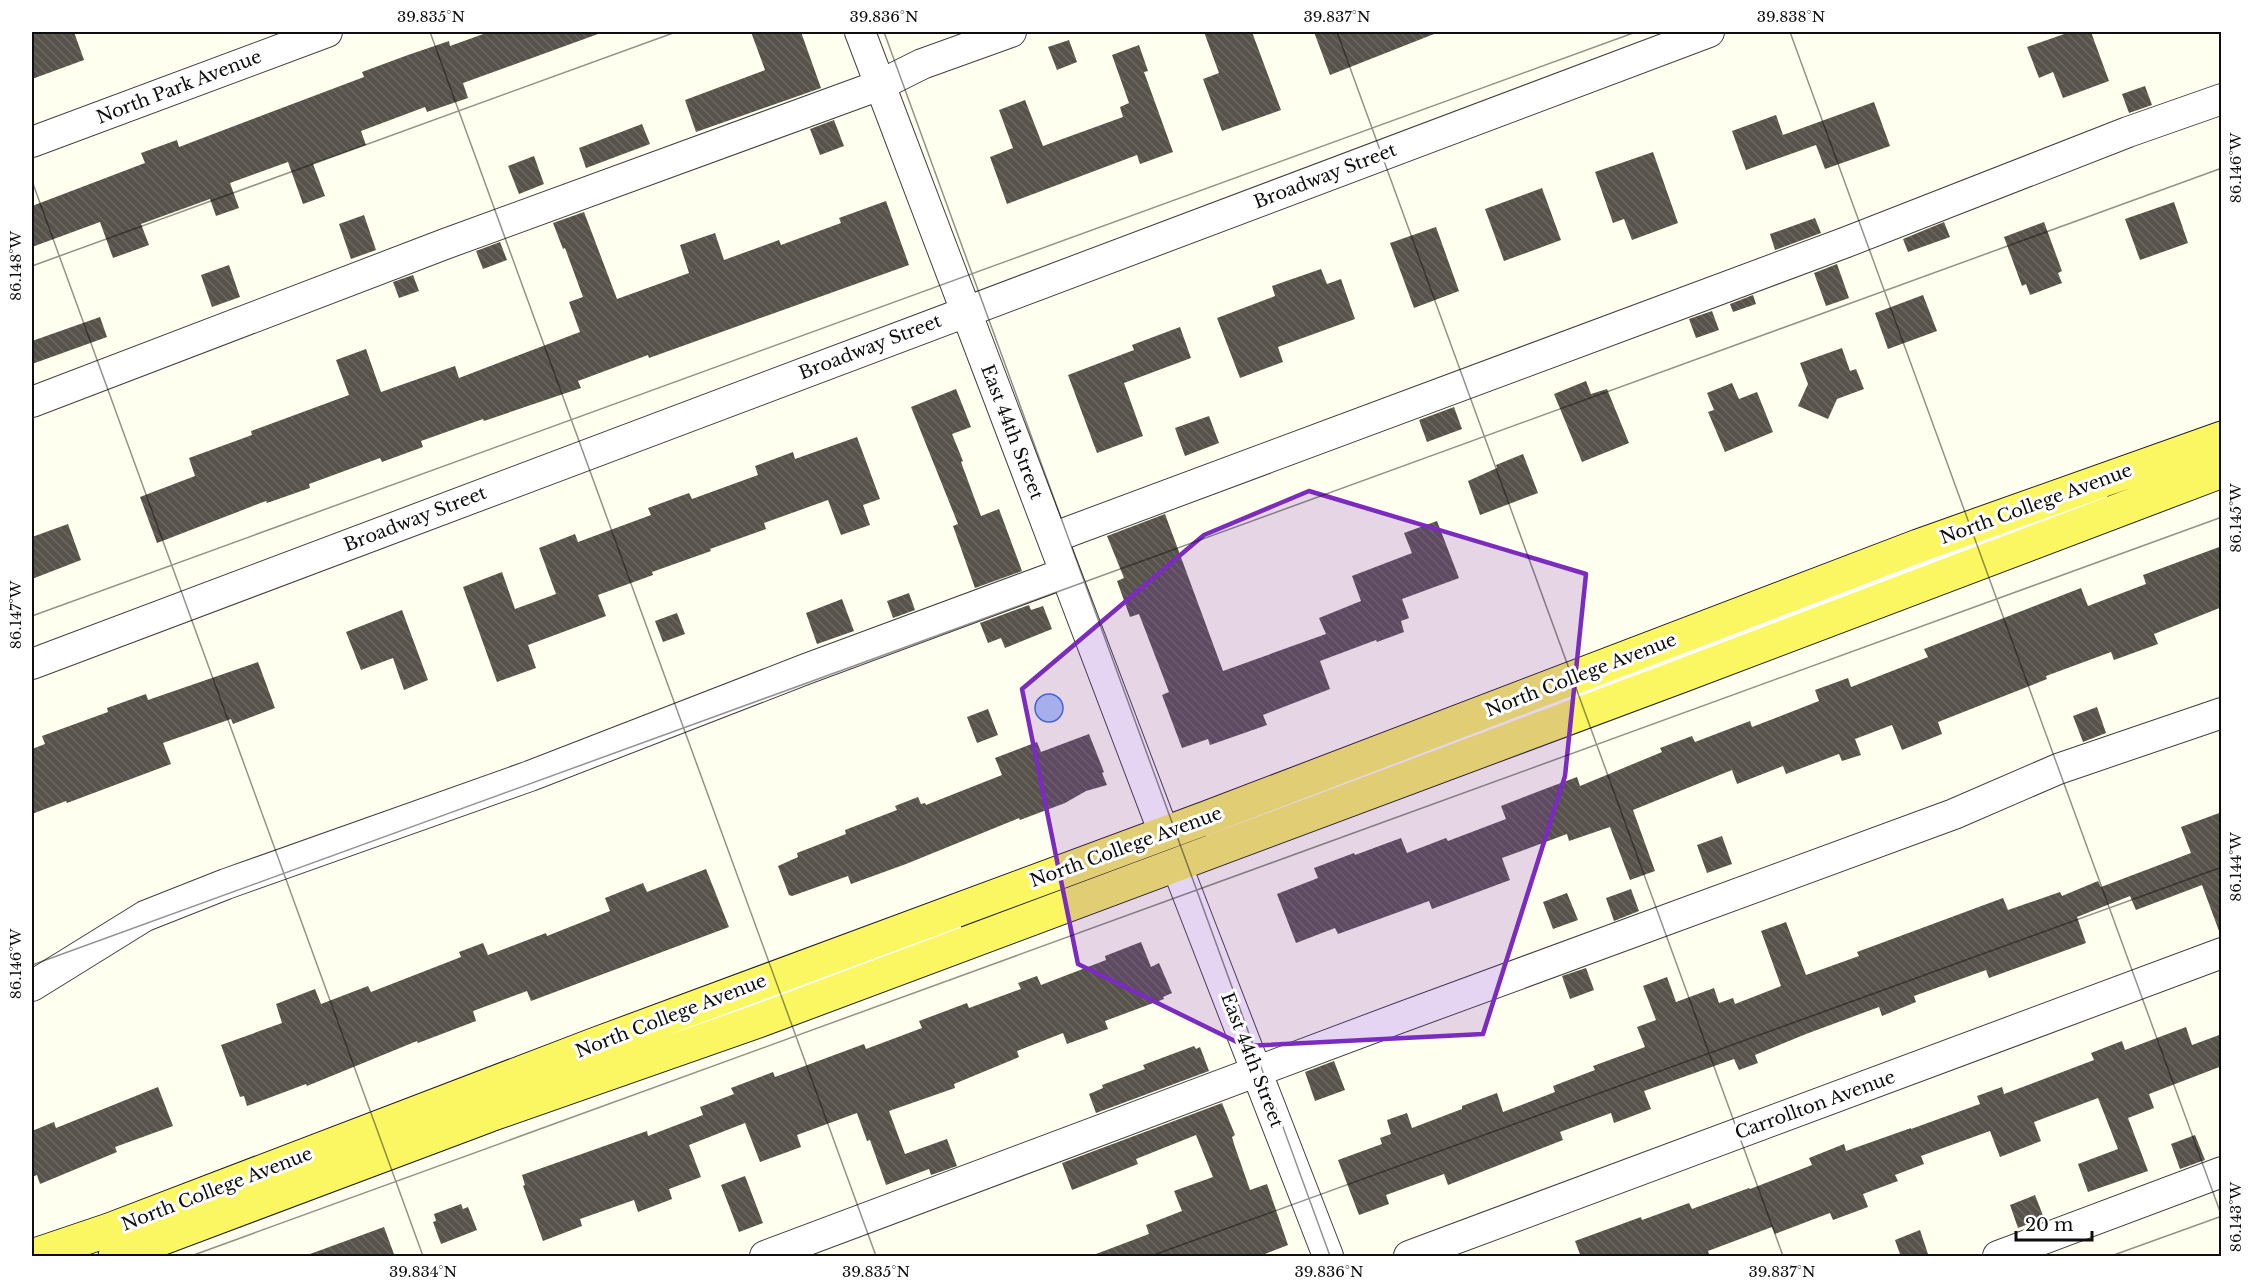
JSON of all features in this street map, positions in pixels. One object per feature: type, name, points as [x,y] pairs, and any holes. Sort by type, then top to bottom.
[{"type":"main road","name":"North College Avenue","points":[[32,1256],[146,1216],[1918,546],[2222,438]]},
{"type":"main road","name":"North College Avenue","points":[[115,1257],[490,1115],[761,1020],[2222,471]]},
{"type":"street","name":"North Park Avenue","points":[[32,142],[327,32]]},
{"type":"street","name":"East 44th Street","points":[[860,32],[1164,832]]},
{"type":"street","points":[[32,402],[445,244],[880,85],[922,64],[1011,32]]},
{"type":"street","name":"Broadway Street","points":[[32,664],[1709,32]]},
{"type":"street","points":[[1052,538],[1844,243],[2128,132],[2222,99]]},
{"type":"street","name":"North College Avenue","points":[[72,1257],[1391,766],[2222,452]]},
{"type":"street","points":[[32,986],[129,926],[156,912],[226,884],[530,776],[806,669],[1065,573]]},
{"type":"street","points":[[765,1257],[1953,814],[2058,769],[2222,713]]},
{"type":"street","name":"East 44th Street","points":[[1176,864],[1328,1257]]},
{"type":"street","name":"Carrollton Avenue","points":[[1408,1257],[2222,953]]},
{"type":"street","points":[[1998,1257],[2222,1172]]},
{"type":"highlighted area","points":[[1309,491],[1586,574],[1565,776],[1483,1034],[1245,1046],[1078,964],[1022,689],[1204,535]]},
{"type":"water","points":[[1049,694],[1059,698],[1063,708],[1059,718],[1049,722],[1039,718],[1035,708],[1039,698]]},
{"type":"building","points":[[32,32],[74,32],[84,60],[32,79]]},
{"type":"building","points":[[489,32],[598,32],[598,34],[463,83],[468,98],[427,112],[425,107],[361,131],[366,145],[313,164],[325,196],[303,204],[288,162],[230,183],[239,208],[216,216],[210,199],[141,224],[149,245],[113,258],[100,222],[32,247],[32,206],[145,163],[141,153],[177,140],[179,147],[364,77],[362,72],[449,41],[450,46]]},
{"type":"building","points":[[751,32],[801,32],[821,88],[696,132],[685,100],[765,70]]},
{"type":"building","points":[[1204,32],[1252,32],[1281,110],[1222,131],[1203,79],[1219,73]]},
{"type":"building","points":[[1314,32],[1434,32],[1434,34],[1330,75]]},
{"type":"building","points":[[2070,32],[2091,32],[2109,81],[2063,98],[2053,72],[2039,78],[2027,47]]},
{"type":"building","points":[[1069,40],[1077,62],[1057,70],[1048,47]]},
{"type":"building","points":[[1139,45],[1148,71],[1144,72],[1173,152],[1140,164],[1137,155],[1007,204],[990,157],[1013,148],[999,110],[1025,100],[1043,146],[1123,117],[1120,107],[1129,103],[1112,55]]},
{"type":"building","points":[[2145,86],[2152,105],[2129,113],[2122,94]]},
{"type":"building","points":[[1874,102],[1890,146],[1825,169],[1816,145],[1746,170],[1732,131],[1776,115],[1783,135]]},
{"type":"building","points":[[834,120],[844,146],[820,155],[810,129]]},
{"type":"building","points":[[642,124],[650,144],[586,168],[579,148]]},
{"type":"building","points":[[1653,152],[1678,223],[1632,240],[1624,219],[1613,223],[1595,172]]},
{"type":"building","points":[[534,156],[544,184],[519,194],[508,166]]},
{"type":"building","points":[[1542,188],[1561,240],[1504,261],[1485,209]]},
{"type":"building","points":[[886,201],[909,265],[649,358],[648,355],[578,381],[581,388],[421,441],[423,447],[382,462],[380,458],[309,484],[310,488],[267,503],[266,501],[157,543],[140,497],[195,476],[189,458],[252,435],[251,431],[349,395],[336,360],[366,349],[381,392],[455,366],[459,378],[580,332],[569,302],[583,297],[553,223],[584,212],[617,299],[689,273],[680,245],[715,233],[724,260],[779,240],[781,245],[841,223],[839,218]]},
{"type":"building","points":[[2174,202],[2188,243],[2140,260],[2125,219]]},
{"type":"building","points":[[364,215],[376,250],[351,259],[339,224]]},
{"type":"building","points":[[1815,218],[1821,233],[1775,250],[1770,234]]},
{"type":"building","points":[[1944,222],[1950,237],[1908,252],[1903,239]]},
{"type":"building","points":[[2044,222],[2062,271],[2058,273],[2062,283],[2030,295],[2026,284],[2022,286],[2004,237]]},
{"type":"building","points":[[1436,227],[1459,291],[1414,308],[1390,243]]},
{"type":"building","points":[[500,242],[507,260],[483,269],[476,251]]},
{"type":"building","points":[[1837,264],[1849,298],[1826,306],[1814,273]]},
{"type":"building","points":[[229,265],[240,297],[212,307],[201,275]]},
{"type":"building","points":[[1321,269],[1327,284],[1341,279],[1355,319],[1278,347],[1283,362],[1240,378],[1217,318],[1275,296],[1272,286]]},
{"type":"building","points":[[413,275],[419,291],[399,298],[393,282]]},
{"type":"building","points":[[1753,295],[1756,304],[1733,312],[1730,304]]},
{"type":"building","points":[[1923,295],[1937,331],[1888,349],[1875,313]]},
{"type":"building","points":[[1712,311],[1719,330],[1696,338],[1689,319]]},
{"type":"building","points":[[100,317],[107,337],[32,364],[32,341]]},
{"type":"building","points":[[1180,327],[1191,358],[1124,383],[1143,436],[1097,453],[1068,375],[1134,350],[1132,345]]},
{"type":"building","points":[[1842,348],[1850,371],[1856,369],[1864,389],[1837,399],[1828,419],[1798,406],[1808,384],[1800,363]]},
{"type":"building","points":[[1586,381],[1591,394],[1607,389],[1629,443],[1582,462],[1554,394]]},
{"type":"building","points":[[1732,383],[1739,399],[1757,392],[1773,432],[1725,452],[1708,412],[1714,410],[1707,393]]},
{"type":"building","points":[[956,389],[971,427],[952,434],[963,461],[961,462],[981,516],[999,509],[1022,571],[975,588],[953,526],[958,524],[911,407]]},
{"type":"building","points":[[1454,407],[1462,429],[1427,442],[1419,420]]},
{"type":"building","points":[[1209,416],[1219,443],[1185,456],[1175,428]]},
{"type":"building","points":[[857,437],[880,499],[863,505],[870,525],[841,535],[828,500],[764,523],[766,529],[710,549],[711,551],[652,572],[653,575],[598,595],[606,616],[528,645],[536,668],[497,682],[463,587],[502,572],[515,609],[556,594],[539,548],[575,534],[578,542],[651,515],[648,508],[689,493],[692,499],[758,475],[755,466],[793,452],[795,459]]},
{"type":"building","points":[[1523,454],[1538,493],[1480,515],[1468,481],[1497,468],[1496,465]]},
{"type":"building","points":[[1165,514],[1223,671],[1326,634],[1319,618],[1361,601],[1352,576],[1412,553],[1404,533],[1437,521],[1459,578],[1402,599],[1409,618],[1401,621],[1404,632],[1320,661],[1330,689],[1263,715],[1267,725],[1210,745],[1208,739],[1182,748],[1162,695],[1169,692],[1139,614],[1130,617],[1117,581],[1124,578],[1107,536]]},
{"type":"building","points":[[68,524],[81,560],[32,579],[32,537]]},
{"type":"building","points":[[2222,546],[2222,607],[2154,634],[2158,644],[2114,660],[2111,652],[2046,676],[2047,679],[1938,722],[1942,734],[1902,750],[1892,725],[1855,739],[1861,755],[1842,761],[1839,754],[1786,774],[1783,766],[1737,784],[1732,770],[1633,810],[1655,871],[1630,880],[1610,827],[1569,841],[1567,834],[1502,858],[1510,880],[1432,909],[1429,901],[1338,934],[1335,928],[1296,943],[1277,894],[1318,878],[1314,868],[1401,838],[1407,853],[1446,838],[1448,841],[1506,819],[1501,806],[1550,787],[1577,777],[1580,786],[1662,752],[1660,748],[1692,736],[1695,742],[1750,721],[1752,727],[1819,701],[1815,690],[1848,678],[1851,687],[1928,657],[1924,649],[2081,588],[2088,606],[2146,584],[2143,575]]},
{"type":"building","points":[[909,593],[915,610],[893,618],[887,601]]},
{"type":"building","points":[[842,599],[854,631],[817,644],[806,613]]},
{"type":"building","points":[[1029,605],[1031,610],[1043,606],[1052,629],[1005,648],[1001,638],[988,643],[980,623]]},
{"type":"building","points":[[402,610],[428,680],[404,690],[393,658],[361,670],[346,632]]},
{"type":"building","points":[[677,613],[685,634],[663,642],[655,621]]},
{"type":"building","points":[[258,662],[275,708],[233,724],[231,719],[163,743],[171,764],[32,814],[32,749],[45,744],[42,736],[108,712],[107,708],[146,694],[148,700]]},
{"type":"building","points":[[2097,707],[2106,733],[2083,742],[2073,716]]},
{"type":"building","points":[[988,709],[998,735],[977,743],[967,717]]},
{"type":"building","points":[[1089,734],[1107,785],[1086,791],[1065,803],[1020,820],[1019,818],[851,884],[848,876],[792,896],[789,895],[778,866],[798,857],[797,853],[846,834],[845,830],[897,810],[895,806],[918,797],[921,804],[926,805],[1002,775],[995,758],[1037,742],[1041,752]]},
{"type":"building","points":[[2222,812],[2222,930],[2219,931],[2202,885],[2136,910],[2130,896],[2077,917],[2086,943],[1989,978],[1986,970],[1914,996],[1916,1002],[1882,1016],[1879,1007],[1755,1055],[1758,1063],[1739,1070],[1734,1059],[1644,1091],[1651,1109],[1614,1123],[1611,1113],[1560,1132],[1563,1140],[1448,1185],[1444,1174],[1386,1195],[1389,1204],[1359,1215],[1338,1160],[1382,1144],[1380,1138],[1391,1134],[1387,1120],[1407,1113],[1412,1128],[1497,1093],[1503,1112],[1555,1092],[1553,1086],[1595,1070],[1593,1066],[1645,1047],[1637,1027],[1656,1020],[1643,986],[1667,977],[1676,1002],[1714,988],[1719,1003],[1733,998],[1735,1004],[1781,986],[1761,931],[1786,922],[1806,975],[1859,956],[1857,952],[2003,898],[2008,910],[2060,892],[2062,896],[2098,881],[2101,887],[2191,853],[2181,827]]},
{"type":"building","points":[[1722,836],[1732,864],[1707,873],[1697,845]]},
{"type":"building","points":[[706,869],[729,927],[531,1001],[527,991],[473,1011],[476,1021],[418,1043],[417,1041],[307,1086],[306,1084],[247,1106],[244,1096],[240,1097],[221,1045],[282,1023],[276,1004],[315,989],[321,1004],[368,986],[371,992],[461,957],[459,952],[483,943],[488,955],[546,933],[547,936],[610,911],[605,898],[643,883],[647,892]]},
{"type":"building","points":[[1631,889],[1639,911],[1614,921],[1606,898]]},
{"type":"building","points":[[1567,893],[1578,920],[1553,929],[1543,902]]},
{"type":"building","points":[[1141,942],[1151,967],[1159,963],[1172,993],[1163,997],[1164,999],[1105,1021],[1108,1029],[1067,1044],[1063,1033],[1017,1051],[1019,1057],[954,1084],[955,1088],[889,1111],[905,1154],[947,1139],[957,1166],[931,1175],[929,1169],[886,1185],[870,1140],[867,1141],[857,1113],[797,1135],[801,1147],[760,1162],[745,1123],[689,1145],[701,1177],[669,1189],[672,1199],[638,1212],[634,1200],[580,1219],[582,1226],[543,1241],[523,1186],[525,1185],[522,1175],[647,1131],[648,1136],[703,1115],[700,1107],[734,1094],[731,1088],[773,1072],[775,1077],[864,1044],[866,1049],[922,1028],[919,1021],[967,1003],[969,1008],[1021,989],[1018,983],[1037,976],[1041,985],[1106,960],[1105,956]]},
{"type":"building","points":[[1586,968],[1594,990],[1570,999],[1562,976]]},
{"type":"building","points":[[2186,1027],[2192,1045],[2222,1034],[2222,1066],[2149,1094],[2154,1108],[2128,1118],[2148,1171],[2088,1192],[2078,1164],[2118,1149],[2098,1098],[2034,1122],[2041,1141],[2000,1157],[1990,1131],[1921,1156],[1924,1164],[1895,1175],[1898,1181],[1863,1194],[1868,1207],[1833,1220],[1830,1213],[1775,1234],[1772,1227],[1708,1251],[1710,1257],[1581,1257],[1575,1241],[1641,1217],[1642,1220],[1689,1203],[1692,1209],[1750,1189],[1812,1165],[1809,1158],[1844,1144],[1846,1151],[1911,1129],[1980,1104],[1977,1096],[2002,1087],[2004,1094],[2094,1060],[2091,1053],[2122,1041],[2125,1050]]},
{"type":"building","points":[[1194,1046],[1196,1049],[1200,1047],[1209,1071],[1096,1113],[1089,1094],[1103,1088],[1102,1085],[1145,1069],[1143,1065]]},
{"type":"building","points":[[1334,1061],[1345,1090],[1315,1101],[1305,1072]]},
{"type":"building","points":[[158,1087],[173,1126],[115,1147],[117,1152],[40,1184],[37,1175],[32,1177],[32,1131],[54,1122],[56,1128]]},
{"type":"building","points":[[1222,1103],[1235,1135],[1232,1137],[1250,1190],[1267,1184],[1288,1245],[1257,1257],[1097,1257],[1096,1254],[1149,1234],[1146,1225],[1182,1211],[1174,1191],[1213,1177],[1196,1135],[1136,1159],[1138,1164],[1072,1190],[1062,1163]]},
{"type":"building","points":[[2195,1135],[2205,1160],[2180,1169],[2171,1144]]},
{"type":"building","points":[[745,1176],[763,1223],[739,1232],[721,1185]]},
{"type":"building","points":[[2035,1195],[2044,1218],[2018,1228],[2010,1205]]},
{"type":"building","points":[[461,1204],[463,1209],[468,1207],[477,1230],[441,1244],[433,1222],[436,1221],[434,1214]]},
{"type":"building","points":[[384,1227],[395,1257],[310,1257],[310,1254]]},
{"type":"building","points":[[1920,1230],[1929,1257],[1901,1257],[1895,1240]]}]
